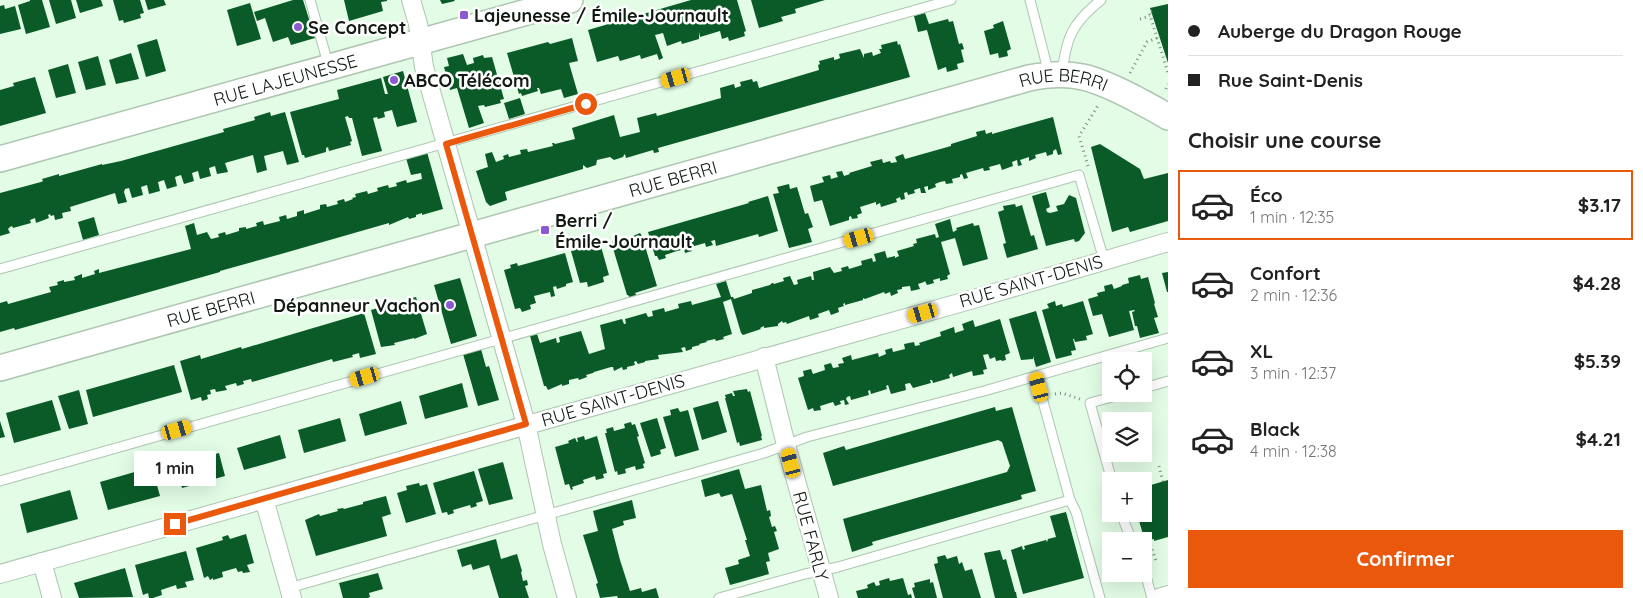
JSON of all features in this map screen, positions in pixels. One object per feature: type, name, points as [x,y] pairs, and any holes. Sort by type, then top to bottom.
[{"type":"main road","name":"RUE LAJEUNESSE","points":[[0,159],[420,42],[517,11],[570,0]]},
{"type":"main road","name":"RUE BERRI","points":[[0,368],[1019,81],[1056,74],[1082,76],[1106,84],[1167,116]]},
{"type":"street","points":[[411,0],[418,24],[424,67],[526,424],[552,544],[567,598]]},
{"type":"street","name":"RUE SAINT-DENIS","points":[[0,574],[1168,242]]},
{"type":"street","name":"RUE FARLY","points":[[764,357],[829,598]]},
{"type":"street","points":[[264,499],[291,593]]},
{"type":"street","points":[[42,562],[52,598]]},
{"type":"street","points":[[1158,598],[1168,595]]},
{"type":"lane","points":[[310,0],[329,67]]},
{"type":"lane","points":[[0,269],[951,0]]},
{"type":"lane","points":[[1030,0],[1056,74]]},
{"type":"lane","points":[[1056,74],[1072,31],[1088,11],[1101,0]]},
{"type":"lane","points":[[0,481],[1078,175],[1104,260]]},
{"type":"lane","points":[[291,593],[546,514],[764,453],[786,444],[1168,338]]},
{"type":"lane","points":[[1036,376],[1070,500],[1076,512],[1100,598]]},
{"type":"lane","points":[[1152,386],[1168,381]]},
{"type":"lane","points":[[1102,400],[1090,403],[1109,472]]},
{"type":"lane","points":[[719,598],[1070,500]]},
{"type":"lane","points":[[1147,582],[1152,598]]},
{"type":"path","points":[[1152,11],[1148,12],[1168,73]]},
{"type":"path","points":[[1140,19],[1150,16]]},
{"type":"path","points":[[1130,73],[1146,42],[1157,38]]},
{"type":"path","points":[[1166,89],[1168,84]]},
{"type":"path","name":"RUE BERRI","points":[[1093,102],[1105,108]]},
{"type":"path","points":[[1090,172],[1079,136],[1099,104]]},
{"type":"path","points":[[1159,466],[1163,482]]},
{"type":"path","points":[[1152,550],[1157,566]]},
{"type":"building","points":[[30,0],[42,0],[50,27],[26,34],[18,5]]},
{"type":"building","points":[[49,0],[71,0],[76,18],[56,24]]},
{"type":"building","points":[[76,0],[101,0],[103,6],[80,13]]},
{"type":"building","points":[[113,0],[140,0],[144,13],[140,14],[141,18],[124,23],[123,20],[119,21]]},
{"type":"building","points":[[145,0],[164,0],[166,5],[148,10]]},
{"type":"building","points":[[293,0],[303,0],[315,38],[291,45],[288,37],[273,42],[265,18],[257,21],[254,12]]},
{"type":"building","points":[[344,0],[387,1],[381,2],[383,11],[349,21]]},
{"type":"building","points":[[440,0],[454,0],[455,1],[442,4]]},
{"type":"building","points":[[691,0],[737,0],[746,31],[744,32],[745,36],[729,41],[728,37],[722,39],[720,31],[700,37],[699,32],[699,39],[682,44],[681,41],[667,46],[663,33],[655,35],[663,58],[659,60],[657,54],[641,59],[640,55],[620,61],[618,56],[597,62],[588,30]]},
{"type":"building","points":[[751,0],[825,0],[795,9],[796,13],[781,17],[783,21],[759,28]]},
{"type":"building","points":[[250,3],[261,39],[237,46],[227,10]]},
{"type":"building","points":[[1168,4],[1168,63],[1150,8]]},
{"type":"building","points":[[4,5],[5,9],[15,6],[21,29],[0,34],[0,6]]},
{"type":"building","points":[[925,13],[929,24],[948,19],[949,22],[953,21],[959,44],[962,43],[964,49],[961,50],[964,62],[957,64],[958,69],[947,72],[946,67],[938,70],[927,30],[918,32],[914,16]]},
{"type":"building","points":[[1003,21],[1011,49],[1007,51],[1008,56],[999,58],[998,53],[990,55],[984,31],[994,28],[993,25]]},
{"type":"building","points":[[572,38],[578,61],[569,63],[578,94],[564,98],[561,89],[541,94],[539,88],[537,88],[538,91],[522,96],[521,93],[519,94],[507,53]]},
{"type":"building","points":[[157,39],[166,71],[146,77],[137,45]]},
{"type":"building","points":[[897,41],[898,45],[900,44],[910,77],[658,148],[659,152],[654,153],[653,150],[626,158],[625,154],[623,157],[614,160],[610,157],[597,160],[596,165],[587,168],[583,165],[583,169],[505,192],[507,200],[490,206],[486,202],[476,171],[488,167],[485,154],[492,152],[496,162],[504,159],[503,156],[508,154],[509,157],[521,154],[520,150],[527,149],[528,152],[553,146],[552,143],[575,139],[572,128],[614,115],[620,137],[640,132],[637,118],[656,113],[657,116],[721,98],[720,88],[734,84],[735,88],[741,86],[740,82],[752,79],[753,82],[757,81],[759,88],[819,70],[819,61],[834,57],[834,60],[838,59],[840,58],[839,54],[860,49],[864,58],[864,54],[872,52],[873,56],[881,53],[879,49],[882,49],[881,45]]},
{"type":"building","points":[[131,53],[139,79],[116,84],[109,60]]},
{"type":"building","points":[[463,54],[467,65],[474,63],[473,58],[483,55],[484,58],[492,57],[504,99],[500,100],[501,103],[485,107],[484,105],[478,106],[484,123],[469,128],[457,88],[450,90],[444,67],[449,66],[447,58]]},
{"type":"building","points":[[98,56],[106,85],[86,90],[78,62]]},
{"type":"building","points":[[68,64],[76,93],[56,98],[48,70]]},
{"type":"building","points":[[403,71],[417,122],[397,127],[392,110],[384,112],[385,117],[373,118],[382,151],[362,156],[352,118],[348,116],[345,117],[352,141],[350,142],[351,145],[329,151],[328,147],[326,152],[305,158],[302,155],[290,112],[339,99],[337,90],[381,78],[385,94],[388,94],[383,77]]},
{"type":"building","points":[[35,77],[46,113],[0,126],[0,90],[14,86],[13,83]]},
{"type":"building","points":[[520,98],[525,114],[509,119],[504,103]]},
{"type":"building","points":[[270,112],[271,116],[285,112],[299,162],[287,165],[283,151],[264,156],[267,170],[257,173],[253,155],[225,163],[228,172],[217,174],[215,166],[209,168],[211,176],[200,179],[198,171],[192,173],[194,181],[184,184],[181,175],[175,177],[177,186],[167,189],[164,180],[158,182],[160,191],[149,194],[147,185],[141,187],[143,195],[132,198],[129,188],[125,189],[127,202],[118,204],[115,193],[70,207],[71,211],[62,213],[63,218],[55,220],[54,215],[51,216],[50,214],[48,215],[49,218],[36,223],[35,218],[30,220],[31,223],[13,228],[12,226],[10,227],[8,229],[10,233],[0,236],[0,193],[41,182],[43,181],[42,179],[59,174],[59,176],[102,164],[121,161],[224,132],[223,129],[255,120],[254,117]]},
{"type":"building","points":[[1053,117],[1062,154],[1058,155],[1056,149],[1053,151],[1053,154],[1047,156],[1046,152],[1035,155],[1036,158],[1029,161],[1029,157],[1020,160],[1022,165],[1018,166],[1017,160],[1012,162],[1013,166],[1002,170],[1000,164],[989,167],[990,170],[984,171],[983,168],[966,173],[968,178],[964,179],[962,174],[960,177],[952,179],[953,183],[946,184],[945,181],[940,182],[935,184],[936,187],[928,190],[928,186],[924,187],[926,193],[921,193],[920,188],[914,190],[915,193],[908,195],[907,192],[904,193],[905,199],[901,200],[900,197],[896,199],[897,202],[881,207],[880,203],[876,205],[876,202],[860,207],[862,213],[857,215],[858,218],[852,219],[851,216],[849,220],[830,226],[822,200],[814,202],[810,186],[824,182],[822,177],[830,175],[831,179],[838,177],[836,172],[842,171],[844,176],[872,166],[870,162],[882,159],[883,163],[897,162],[895,157],[903,154],[905,159],[951,146],[951,144],[977,136],[976,132],[985,130],[986,134],[992,132],[992,134]]},
{"type":"building","points":[[1100,144],[1140,169],[1144,179],[1168,173],[1168,221],[1130,232],[1128,227],[1112,232],[1091,147]]},
{"type":"building","points":[[427,152],[443,209],[422,215],[422,213],[416,215],[416,217],[409,219],[408,217],[389,225],[389,223],[15,330],[14,328],[0,332],[0,303],[7,301],[8,304],[51,292],[49,287],[58,285],[57,282],[75,280],[74,277],[82,274],[82,278],[95,274],[94,271],[99,269],[99,273],[191,249],[185,226],[194,223],[197,235],[207,232],[211,239],[219,237],[218,234],[225,232],[226,235],[239,231],[239,228],[246,227],[246,229],[257,226],[256,223],[263,221],[264,225],[280,221],[279,217],[286,215],[287,219],[297,216],[297,212],[304,210],[304,214],[320,209],[320,205],[326,204],[327,207],[338,204],[337,201],[344,199],[345,202],[356,197],[355,194],[367,191],[368,194],[378,191],[377,188],[388,185],[389,188],[397,186],[396,183],[406,180],[407,183],[422,179],[421,173],[411,175],[406,158]]},
{"type":"building","points":[[789,184],[790,189],[797,187],[805,214],[808,213],[813,227],[808,229],[812,242],[789,248],[773,194],[779,193],[777,187]]},
{"type":"building","points":[[1046,192],[1050,207],[1046,209],[1050,213],[1058,211],[1056,206],[1064,204],[1069,195],[1076,198],[1085,233],[1079,241],[1075,242],[1074,239],[1046,246],[1032,196]]},
{"type":"building","points":[[768,196],[778,231],[759,237],[758,234],[716,246],[715,240],[711,241],[713,245],[706,247],[705,243],[691,247],[692,251],[685,253],[684,249],[665,255],[666,258],[659,260],[655,256],[648,232]]},
{"type":"building","points":[[1015,204],[1016,207],[1022,205],[1031,236],[1034,235],[1038,249],[1007,258],[1003,244],[1006,243],[998,212],[1004,210],[1003,206]]},
{"type":"building","points":[[94,217],[99,235],[83,240],[78,222]]},
{"type":"building","points":[[950,219],[953,232],[957,230],[956,228],[973,223],[974,226],[979,225],[988,259],[963,266],[955,238],[941,242],[950,274],[947,276],[948,279],[940,281],[940,278],[933,280],[934,283],[927,285],[925,281],[918,284],[920,289],[911,291],[910,286],[902,287],[902,289],[897,290],[898,293],[891,296],[890,292],[885,294],[884,292],[845,305],[845,303],[843,304],[844,306],[838,308],[839,312],[831,315],[829,310],[818,314],[819,317],[810,320],[809,316],[787,324],[782,321],[778,326],[764,328],[764,326],[761,329],[743,335],[731,299],[723,302],[732,334],[723,337],[724,339],[706,341],[686,351],[685,347],[681,348],[683,352],[658,355],[659,359],[638,364],[636,361],[634,362],[635,365],[623,370],[622,367],[614,371],[613,367],[611,367],[586,375],[587,377],[579,380],[578,378],[569,380],[569,384],[562,386],[562,384],[548,390],[544,386],[530,336],[537,334],[540,343],[556,338],[557,343],[560,342],[559,337],[581,331],[589,354],[605,349],[600,325],[622,319],[625,324],[625,319],[646,313],[648,317],[653,316],[652,311],[664,308],[665,312],[679,308],[678,304],[691,301],[692,305],[721,297],[716,284],[726,281],[731,297],[734,299],[752,293],[752,290],[784,281],[783,278],[790,276],[794,285],[798,284],[797,280],[811,276],[812,280],[814,280],[813,272],[830,267],[834,273],[842,271],[841,268],[848,266],[849,269],[862,265],[861,261],[872,258],[873,262],[876,261],[874,254],[885,251],[887,258],[895,256],[895,258],[899,256],[897,251],[914,246],[913,244],[917,243],[916,239],[935,234],[936,238],[939,237],[935,224]]},
{"type":"building","points":[[640,233],[657,286],[635,293],[637,296],[630,298],[627,295],[612,241],[632,237],[633,239],[633,236]]},
{"type":"building","points":[[594,241],[595,245],[600,243],[609,275],[603,277],[604,282],[588,287],[587,282],[580,283],[571,251],[575,250],[574,247]]},
{"type":"building","points":[[565,253],[573,282],[557,289],[556,286],[553,287],[555,296],[551,297],[550,292],[534,296],[536,303],[530,305],[531,309],[522,312],[520,308],[515,309],[504,270],[511,268],[510,265],[517,263],[518,266]]},
{"type":"building","points":[[1168,272],[1168,292],[1167,292],[1162,273]]},
{"type":"building","points":[[1140,275],[1141,279],[1148,277],[1158,317],[1154,318],[1159,333],[1140,338],[1132,312],[1134,310],[1129,311],[1134,330],[1109,337],[1102,314],[1093,316],[1088,299],[1098,296],[1097,293],[1105,291],[1104,286],[1112,284],[1114,289],[1129,283],[1128,278]]},
{"type":"building","points":[[460,278],[477,336],[451,344],[434,285]]},
{"type":"building","points":[[416,297],[427,334],[394,343],[395,345],[381,347],[371,310]]},
{"type":"building","points":[[1055,301],[1056,306],[1062,304],[1063,307],[1083,301],[1093,334],[1086,336],[1087,340],[1075,342],[1073,339],[1076,350],[1071,351],[1072,355],[1056,359],[1042,310],[1049,308],[1047,304]]},
{"type":"building","points":[[1036,311],[1051,362],[1036,367],[1033,356],[1033,359],[1021,360],[1009,319]]},
{"type":"building","points":[[364,313],[376,354],[360,358],[359,353],[352,355],[353,357],[333,362],[332,359],[252,382],[251,379],[243,381],[244,384],[237,386],[236,383],[225,386],[227,390],[216,392],[215,389],[210,390],[211,394],[207,395],[208,399],[202,401],[201,397],[191,400],[180,361],[200,355],[201,359],[241,347],[242,349]]},
{"type":"building","points":[[1000,319],[1010,353],[1005,355],[1006,360],[1002,361],[996,361],[995,357],[990,359],[988,354],[983,355],[987,369],[983,370],[984,374],[973,376],[972,371],[953,377],[952,373],[949,375],[950,378],[933,383],[930,380],[931,383],[913,388],[910,383],[905,384],[906,390],[891,394],[888,385],[886,386],[887,389],[871,394],[870,390],[868,391],[869,395],[851,400],[850,396],[847,397],[846,399],[849,404],[845,405],[844,400],[840,401],[841,404],[835,406],[833,402],[820,406],[821,410],[814,411],[813,408],[808,410],[798,378],[804,376],[803,371],[811,369],[813,374],[825,370],[824,365],[831,363],[833,368],[839,367],[838,364],[844,363],[842,358],[851,355],[852,360],[878,353],[879,357],[886,354],[885,350],[892,348],[893,352],[905,349],[904,344],[914,342],[915,346],[920,345],[919,343],[941,336],[940,332],[954,327],[955,333],[964,330],[962,324],[973,320],[975,327]]},
{"type":"building","points":[[481,349],[486,367],[489,366],[499,400],[478,406],[463,354]]},
{"type":"building","points":[[174,365],[182,392],[93,417],[86,390]]},
{"type":"building","points":[[462,383],[468,407],[425,419],[419,396]]},
{"type":"building","points":[[747,389],[748,392],[750,391],[762,440],[740,446],[739,442],[737,443],[725,395],[732,393],[735,396],[733,391]]},
{"type":"building","points":[[79,390],[88,424],[69,429],[58,396]]},
{"type":"building","points":[[52,400],[61,430],[14,443],[6,413]]},
{"type":"building","points":[[401,401],[407,424],[365,436],[359,414]]},
{"type":"building","points":[[718,401],[727,432],[702,440],[693,408]]},
{"type":"building","points":[[995,407],[996,411],[1012,407],[1036,491],[1021,495],[1022,499],[872,542],[873,545],[852,552],[843,519],[1007,472],[1010,466],[1002,442],[998,440],[833,486],[823,453],[844,446],[846,450]]},
{"type":"building","points":[[678,408],[680,412],[688,410],[699,450],[675,457],[663,417],[671,415],[670,410]]},
{"type":"building","points":[[340,418],[346,441],[304,453],[298,430]]},
{"type":"building","points":[[657,418],[666,448],[660,450],[661,454],[651,457],[640,423]]},
{"type":"building","points":[[0,421],[5,437],[0,438]]},
{"type":"building","points":[[631,422],[632,425],[635,424],[639,436],[637,437],[645,463],[643,464],[644,468],[636,470],[635,466],[625,469],[626,473],[618,475],[617,471],[615,472],[605,433],[607,433],[606,429],[613,427],[614,431],[625,428],[624,424]]},
{"type":"building","points":[[280,435],[286,458],[244,470],[237,448]]},
{"type":"building","points":[[584,436],[585,440],[597,436],[607,473],[603,474],[604,478],[596,480],[595,476],[583,480],[584,483],[572,487],[573,489],[571,490],[569,484],[565,485],[555,447],[569,443],[568,441],[575,438],[578,442],[577,438]]},
{"type":"building","points":[[219,453],[225,476],[182,488],[176,465]]},
{"type":"building","points":[[503,462],[513,499],[489,505],[478,469]]},
{"type":"building","points":[[152,467],[160,496],[108,510],[100,482]]},
{"type":"building","points":[[739,469],[745,489],[761,485],[767,511],[770,510],[771,516],[769,517],[772,527],[775,526],[777,531],[774,532],[779,549],[768,553],[770,561],[766,562],[769,574],[730,585],[725,568],[739,564],[738,560],[750,556],[745,540],[747,540],[732,494],[721,497],[719,493],[705,497],[701,480]]},
{"type":"building","points":[[474,471],[483,501],[476,503],[477,506],[471,508],[470,505],[453,510],[454,513],[448,515],[447,512],[442,513],[433,483]]},
{"type":"building","points":[[1168,480],[1168,537],[1154,541],[1154,539],[1152,539],[1152,532],[1142,532],[1139,522],[1152,522],[1152,485]]},
{"type":"building","points":[[419,483],[420,486],[427,484],[436,514],[406,523],[397,493],[407,490],[406,486]]},
{"type":"building","points":[[70,490],[78,519],[27,533],[20,504]]},
{"type":"building","points":[[386,496],[391,514],[382,517],[387,536],[316,556],[305,520],[319,514],[320,516],[338,511],[337,509],[363,504],[363,502]]},
{"type":"building","points":[[632,500],[636,518],[623,521],[624,525],[612,529],[620,560],[630,591],[641,588],[642,592],[656,588],[659,598],[618,598],[617,596],[600,598],[596,584],[598,583],[583,535],[598,531],[593,511]]},
{"type":"building","points":[[1066,512],[1084,578],[1023,594],[1011,550],[1022,546],[1023,550],[1025,549],[1024,546],[1046,540],[1047,542],[1048,539],[1056,537],[1050,516]]},
{"type":"building","points":[[246,534],[254,563],[247,565],[250,572],[238,572],[236,568],[222,572],[223,577],[213,580],[213,578],[210,580],[208,576],[204,578],[196,548],[223,540],[222,537],[228,535],[230,539]]},
{"type":"building","points":[[496,539],[501,559],[517,554],[523,581],[527,580],[528,585],[525,586],[529,598],[499,598],[489,565],[473,570],[471,564],[462,567],[457,550]]},
{"type":"building","points":[[1000,550],[1003,560],[1006,559],[1017,598],[995,598],[984,553]]},
{"type":"building","points":[[186,551],[194,580],[185,582],[187,587],[177,589],[176,585],[161,590],[162,595],[153,598],[149,598],[148,593],[143,595],[135,565]]},
{"type":"building","points":[[945,555],[947,559],[957,556],[959,564],[962,562],[965,571],[972,569],[981,598],[943,598],[934,564],[938,563],[937,557]]},
{"type":"building","points":[[125,568],[133,597],[79,598],[74,583]]},
{"type":"building","points":[[378,573],[383,589],[369,593],[370,597],[368,598],[343,598],[339,583]]},
{"type":"building","points":[[889,578],[890,581],[903,578],[908,595],[911,594],[912,598],[858,598],[856,591],[868,588],[867,585],[874,582],[876,586],[880,585],[879,581]]},
{"type":"building","points":[[930,579],[930,583],[933,582],[937,598],[915,598],[912,588],[915,587],[914,583]]},
{"type":"place","name":"Lajeunesse / Émile-Journault","points":[[464,15]]},
{"type":"place","name":"Se Concept","points":[[298,27]]},
{"type":"place","name":"ABCO Télécom","points":[[394,80]]},
{"type":"place","name":"Berri / Émile-Journault","points":[[545,230]]},
{"type":"place","name":"Dépanneur Vachon","points":[[450,305]]},
{"type":"route","points":[[175,524],[526,424],[446,144],[586,104]]}]
